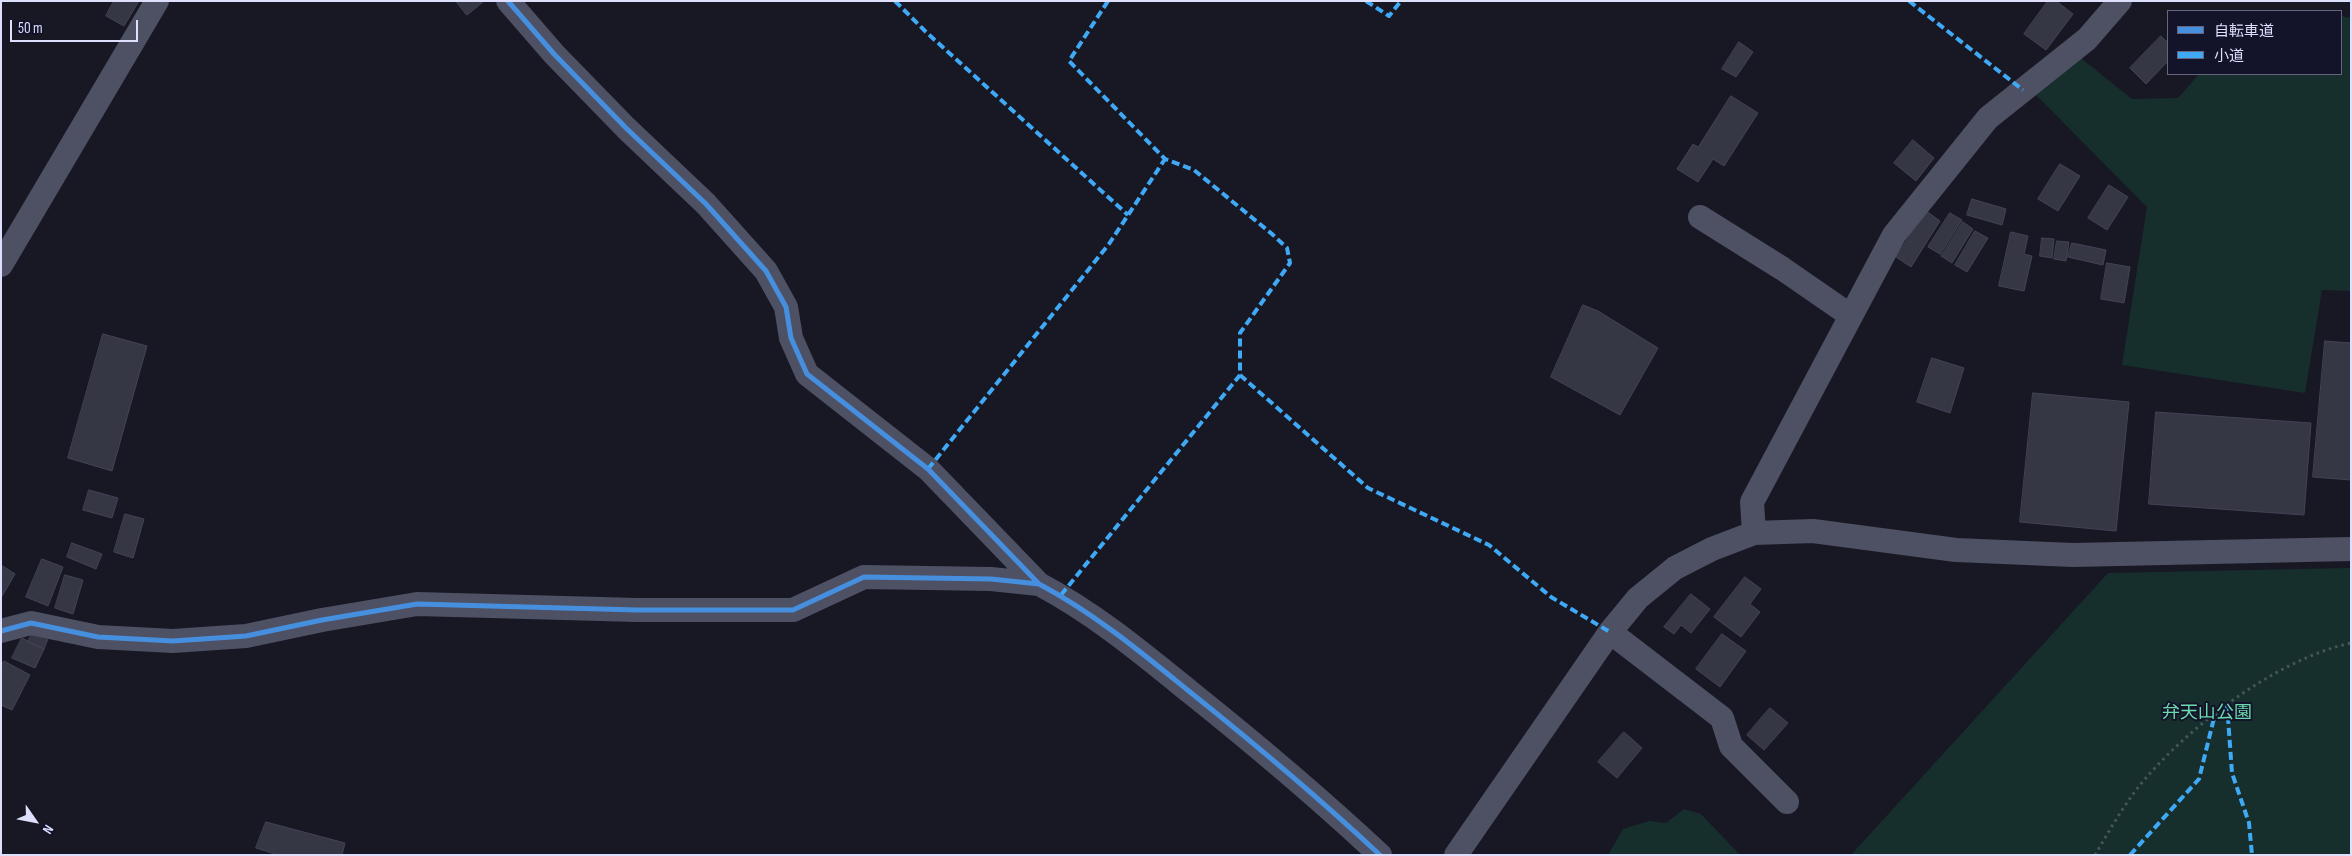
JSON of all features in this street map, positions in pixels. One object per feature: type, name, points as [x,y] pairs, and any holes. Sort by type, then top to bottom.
[{"type":"street","points":[[1,264],[156,1]]},
{"type":"street","points":[[508,1],[554,54],[626,128],[706,204],[766,271],[786,307],[791,338],[807,374],[928,469],[1039,584],[1061,596],[1141,652],[1305,786],[1380,855]]},
{"type":"street","points":[[1754,533],[1752,502],[1894,235],[1988,118],[2087,39],[2120,1]]},
{"type":"street","points":[[1700,217],[1783,269],[1851,316]]},
{"type":"street","points":[[1456,855],[1610,632],[1638,598],[1675,568],[1712,549],[1754,533],[1813,531],[1956,550],[2073,555],[2351,549]]},
{"type":"street","points":[[1,631],[31,623],[98,638],[173,641],[246,636],[322,620],[417,604],[637,610],[793,610],[864,577],[991,579],[1039,584]]},
{"type":"street","points":[[1610,632],[1722,718],[1731,746],[1787,802]]},
{"type":"path","points":[[2095,855],[2136,790],[2194,731],[2228,704],[2270,676],[2326,648],[2351,643]]},
{"type":"green space","points":[[2342,16],[2351,18],[2351,291],[2322,290],[2305,393],[2122,365],[2147,207],[2036,95],[2077,55],[2132,99],[2178,98],[2198,75],[2342,75]]},
{"type":"green space","name":"弁天山公園","points":[[2351,568],[2351,855],[1851,855],[2108,573]]},
{"type":"green space","points":[[1684,809],[1701,814],[1740,855],[1608,855],[1623,829],[1649,821],[1666,823]]},
{"type":"building","points":[[114,1],[139,1],[124,26],[106,16]]},
{"type":"building","points":[[456,1],[482,1],[483,2],[467,15]]},
{"type":"building","points":[[2048,1],[2056,1],[2073,14],[2046,50],[2024,34]]},
{"type":"building","points":[[2161,36],[2167,42],[2167,62],[2146,84],[2130,68]]},
{"type":"building","points":[[1739,42],[1753,52],[1736,77],[1722,69]]},
{"type":"building","points":[[1731,96],[1758,113],[1724,166],[1713,159],[1698,182],[1677,169],[1693,144],[1698,147]]},
{"type":"building","points":[[1913,140],[1934,158],[1916,181],[1894,163]]},
{"type":"building","points":[[2060,164],[2080,176],[2058,211],[2038,199]]},
{"type":"building","points":[[2109,185],[2128,197],[2107,230],[2088,218]]},
{"type":"building","points":[[1972,199],[2006,209],[2002,225],[1967,215]]},
{"type":"building","points":[[1926,211],[1940,221],[1911,267],[1896,257]]},
{"type":"building","points":[[1950,213],[1962,220],[1940,254],[1928,247]]},
{"type":"building","points":[[1963,222],[1973,229],[1952,263],[1941,256]]},
{"type":"building","points":[[1975,231],[1988,238],[1967,272],[1955,265]]},
{"type":"building","points":[[2011,232],[2028,236],[2024,254],[2032,256],[2024,291],[1999,286]]},
{"type":"building","points":[[2042,238],[2054,239],[2052,258],[2040,256]]},
{"type":"building","points":[[2057,241],[2069,242],[2066,261],[2054,259]]},
{"type":"building","points":[[2072,243],[2106,250],[2103,265],[2068,257]]},
{"type":"building","points":[[2107,263],[2130,267],[2124,303],[2101,299]]},
{"type":"building","points":[[1583,305],[1598,311],[1658,348],[1620,415],[1551,377]]},
{"type":"building","points":[[103,334],[147,346],[112,471],[68,458]]},
{"type":"building","points":[[2325,341],[2351,343],[2351,480],[2313,477]]},
{"type":"building","points":[[1932,358],[1964,368],[1950,413],[1917,402]]},
{"type":"building","points":[[2033,393],[2129,402],[2116,531],[2020,522]]},
{"type":"building","points":[[2156,412],[2311,423],[2304,515],[2149,504]]},
{"type":"building","points":[[89,490],[118,498],[112,518],[83,510]]},
{"type":"building","points":[[125,514],[144,519],[133,558],[114,552]]},
{"type":"building","points":[[72,543],[102,554],[96,569],[67,557]]},
{"type":"building","points":[[42,559],[63,567],[48,606],[26,597]]},
{"type":"building","points":[[1,565],[15,574],[1,598]]},
{"type":"building","points":[[65,575],[83,580],[73,614],[55,608]]},
{"type":"building","points":[[1745,577],[1761,589],[1750,604],[1760,612],[1741,637],[1714,617]]},
{"type":"building","points":[[1691,594],[1710,609],[1691,633],[1681,625],[1674,634],[1664,627]]},
{"type":"building","points":[[34,629],[49,636],[44,649],[28,642]]},
{"type":"building","points":[[1722,634],[1746,651],[1720,687],[1696,669]]},
{"type":"building","points":[[22,638],[44,649],[35,668],[12,658]]},
{"type":"building","points":[[4,661],[30,675],[12,710],[1,705],[1,667]]},
{"type":"building","points":[[1770,708],[1788,723],[1764,750],[1747,735]]},
{"type":"building","points":[[1624,732],[1642,748],[1617,778],[1598,762]]},
{"type":"building","points":[[266,822],[345,843],[342,855],[278,855],[256,848]]},
{"type":"marked path","points":[[895,1],[926,32],[1128,215]]},
{"type":"marked path","points":[[1061,595],[1240,375],[1240,333],[1290,263],[1287,248],[1272,234],[1194,170],[1165,159],[1069,61],[1108,1]]},
{"type":"marked path","points":[[1366,1],[1389,16],[1401,1]]},
{"type":"marked path","points":[[1909,1],[2023,90]]},
{"type":"marked path","points":[[928,469],[1109,244],[1165,159]]},
{"type":"marked path","points":[[1240,375],[1368,488],[1489,545],[1551,597],[1610,632]]},
{"type":"marked path","points":[[2227,704],[2232,773],[2249,823],[2252,855]]},
{"type":"marked path","points":[[2130,855],[2199,779],[2215,714]]},
{"type":"cycle path","points":[[508,1],[554,54],[626,128],[706,204],[766,271],[786,307],[791,338],[807,374],[928,469],[1039,584],[1059,595],[1117,634],[1154,663],[1239,731],[1380,855]]},
{"type":"cycle path","points":[[1,631],[31,623],[98,637],[173,641],[246,636],[322,620],[417,604],[637,610],[793,610],[864,577],[991,579],[1039,584]]}]
